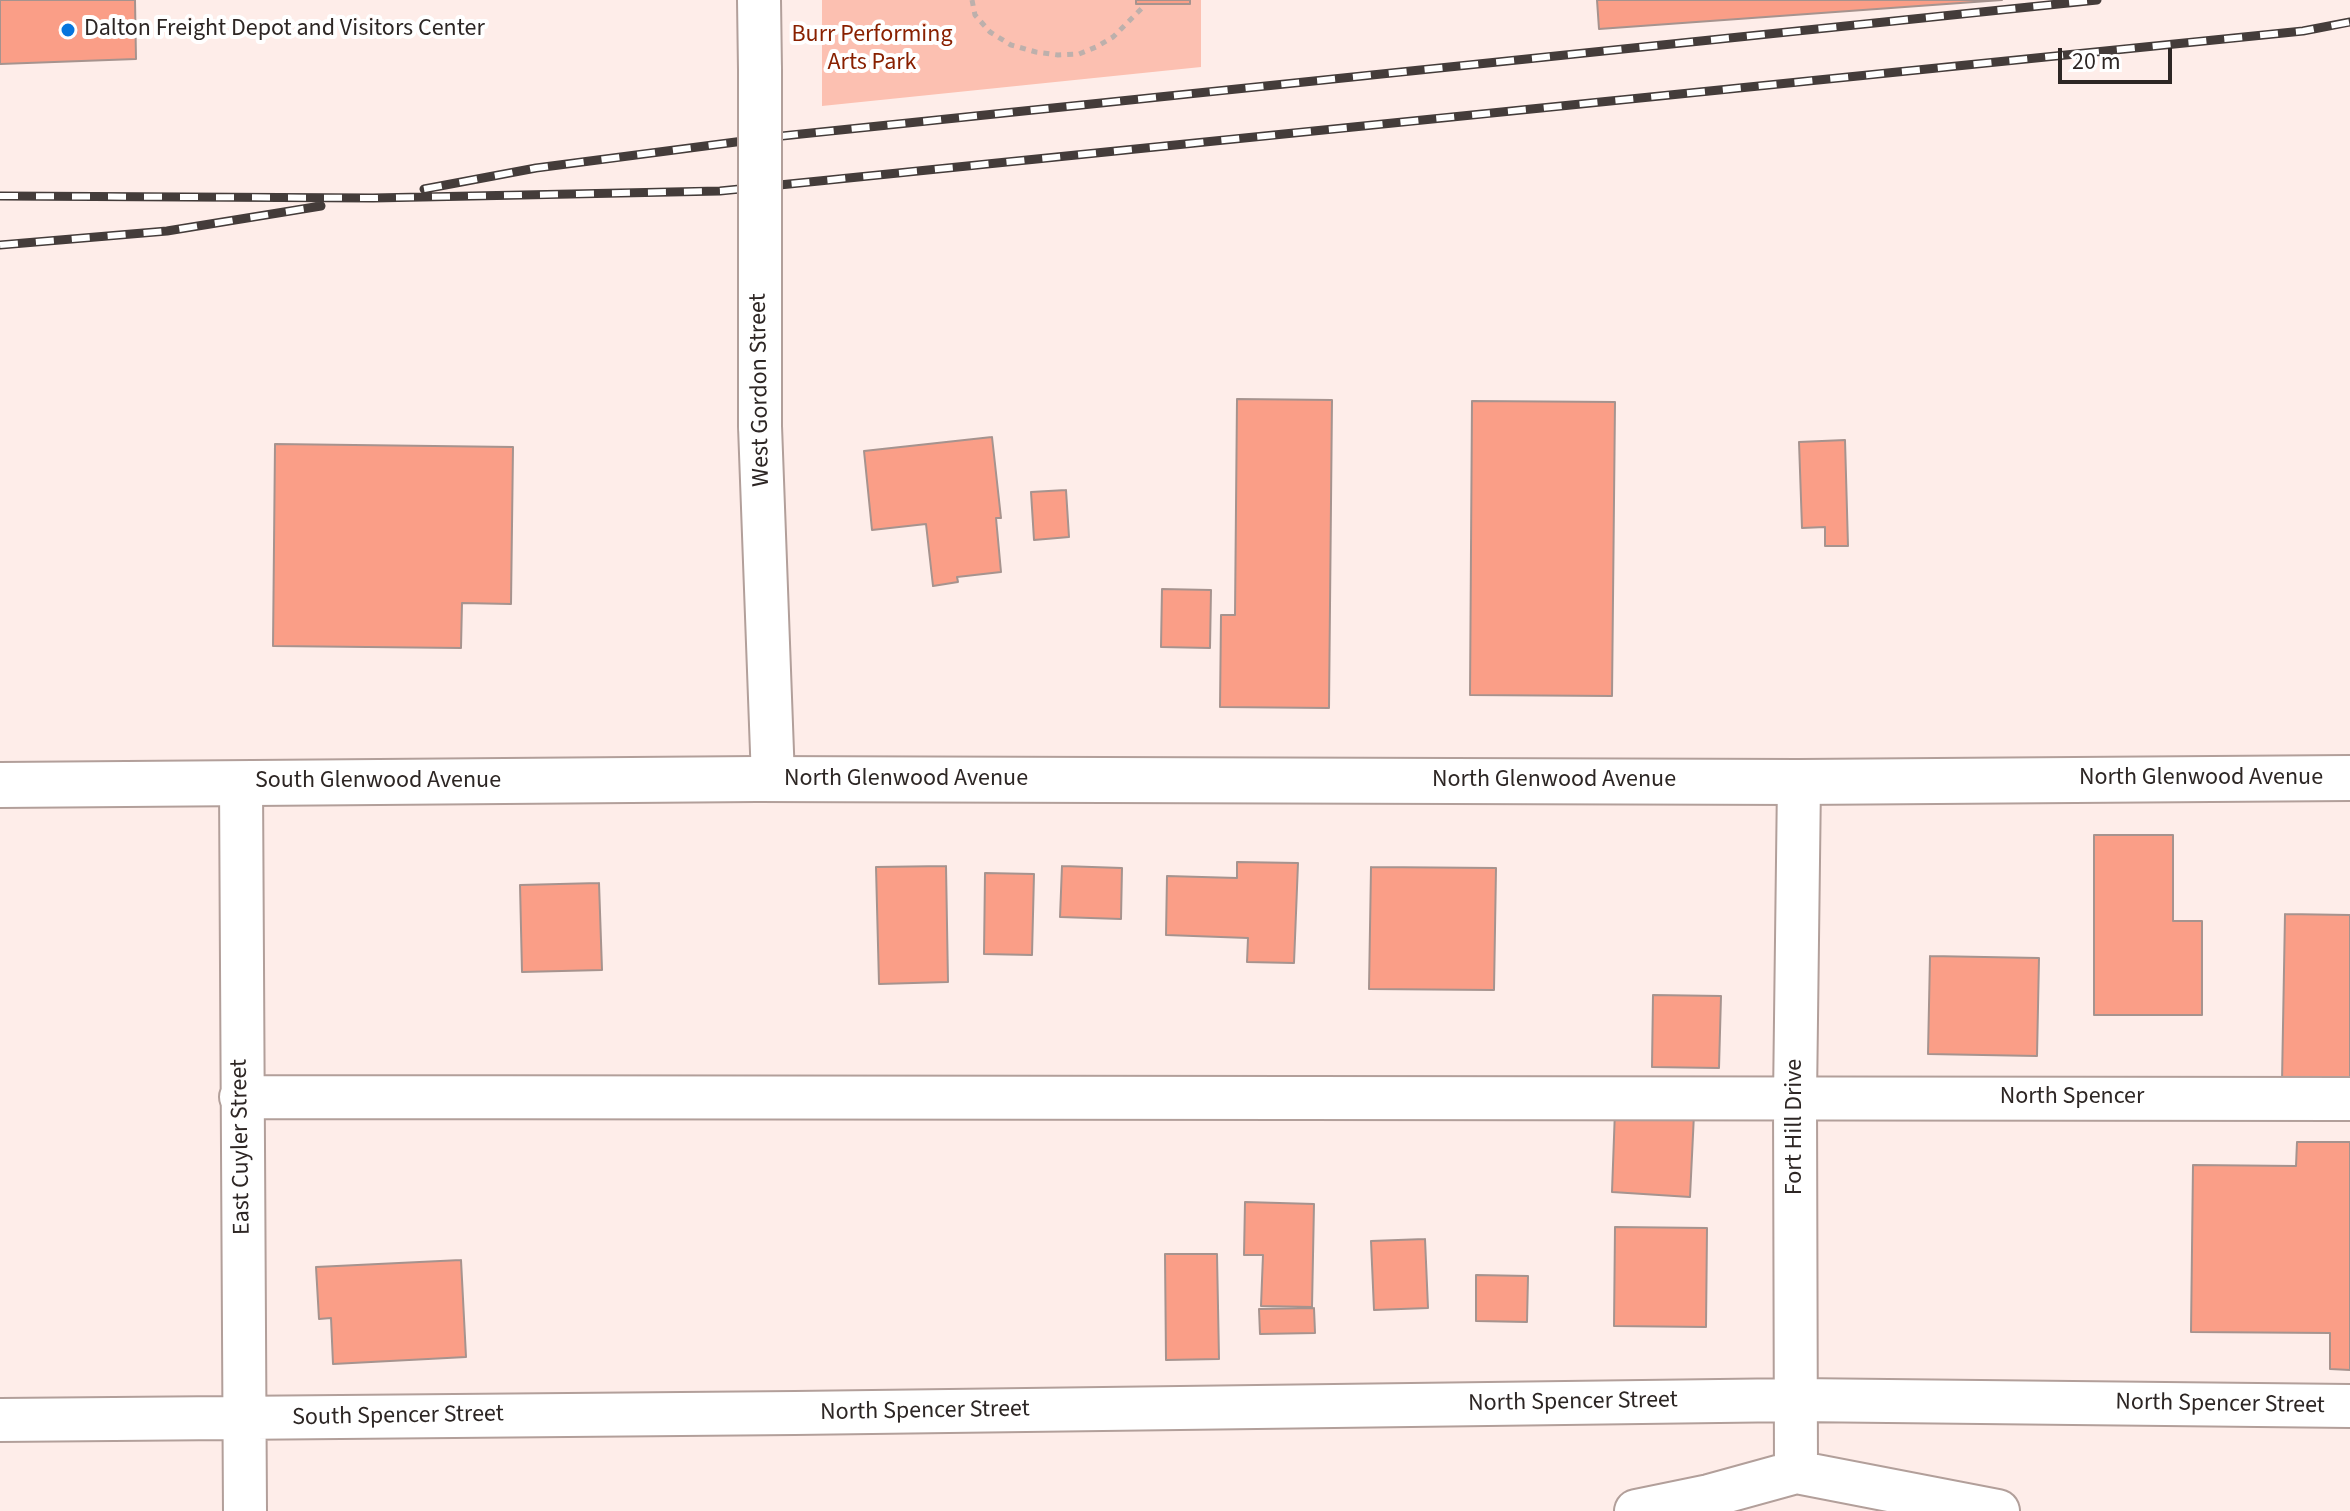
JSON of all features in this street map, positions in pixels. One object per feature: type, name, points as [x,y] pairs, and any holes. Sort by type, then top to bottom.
[{"type":"main road","name":"North Glenwood Avenue","points":[[765,779],[1799,782],[2350,778]]},
{"type":"main road","name":"South Glenwood Avenue","points":[[0,785],[765,779]]},
{"type":"street","name":"West Gordon Street","points":[[759,0],[765,779]]},
{"type":"street","name":"Fort Hill Drive","points":[[1796,1472],[1795,1098],[1799,782]]},
{"type":"street","name":"East Cuyler Street","points":[[241,783],[245,1511]]},
{"type":"street","name":"North Spencer","points":[[241,1097],[2350,1099]]},
{"type":"street","name":"North Spencer Street","points":[[795,1413],[1796,1400],[2350,1406]]},
{"type":"street","name":"South Spencer Street","points":[[0,1420],[795,1413]]},
{"type":"street","points":[[1636,1511],[1709,1496],[1796,1472],[1998,1511]]},
{"type":"path","points":[[972,0],[975,15],[990,32],[1011,45],[1058,55],[1079,54],[1096,47],[1113,37],[1143,7]]},
{"type":"green space","name":"Burr Performing Arts Park","points":[[822,0],[1201,0],[1201,67],[822,106]]},
{"type":"building","name":"Dalton Freight Depot and Visitors Center","points":[[0,0],[135,0],[136,59],[0,64]]},
{"type":"building","points":[[1136,0],[1190,0],[1190,4],[1136,4]]},
{"type":"building","points":[[1597,0],[2002,0],[1599,29]]},
{"type":"building","points":[[1237,399],[1332,400],[1329,708],[1220,707],[1221,615],[1235,615]]},
{"type":"building","points":[[1472,401],[1615,402],[1612,696],[1470,695]]},
{"type":"building","points":[[992,437],[1001,518],[996,518],[1001,572],[957,577],[958,582],[933,586],[926,524],[872,530],[864,451]]},
{"type":"building","points":[[1845,440],[1848,546],[1825,546],[1825,527],[1802,528],[1799,442]]},
{"type":"building","points":[[275,444],[513,447],[511,604],[462,603],[461,648],[273,646]]},
{"type":"building","points":[[1066,490],[1069,537],[1034,540],[1031,492]]},
{"type":"building","points":[[1162,589],[1211,590],[1210,648],[1161,647]]},
{"type":"building","points":[[2094,835],[2173,835],[2173,921],[2202,921],[2202,1015],[2094,1015]]},
{"type":"building","points":[[1237,862],[1298,863],[1294,963],[1247,962],[1248,938],[1166,935],[1167,876],[1237,878]]},
{"type":"building","points":[[946,866],[948,982],[879,984],[876,867]]},
{"type":"building","points":[[1062,866],[1122,868],[1121,919],[1060,917]]},
{"type":"building","points":[[1371,867],[1496,868],[1494,990],[1369,989]]},
{"type":"building","points":[[985,873],[1034,874],[1032,955],[984,954]]},
{"type":"building","points":[[599,883],[602,970],[522,972],[520,885]]},
{"type":"building","points":[[2285,914],[2350,915],[2350,1083],[2282,1082]]},
{"type":"building","points":[[1930,956],[2039,958],[2037,1056],[1928,1054]]},
{"type":"building","points":[[1653,995],[1721,996],[1719,1068],[1652,1067]]},
{"type":"building","points":[[1615,1110],[1694,1114],[1690,1197],[1612,1192]]},
{"type":"building","points":[[2297,1142],[2350,1142],[2350,1370],[2330,1369],[2330,1333],[2191,1332],[2193,1165],[2296,1166]]},
{"type":"building","points":[[1245,1202],[1314,1204],[1312,1307],[1261,1306],[1263,1255],[1244,1255]]},
{"type":"building","points":[[1615,1227],[1707,1228],[1706,1327],[1614,1326]]},
{"type":"building","points":[[1425,1239],[1428,1308],[1374,1310],[1371,1241]]},
{"type":"building","points":[[1165,1254],[1217,1254],[1219,1359],[1166,1360]]},
{"type":"building","points":[[461,1260],[466,1357],[333,1364],[331,1318],[319,1319],[316,1267]]},
{"type":"building","points":[[1476,1275],[1528,1276],[1527,1322],[1476,1321]]},
{"type":"building","points":[[1314,1308],[1315,1333],[1260,1334],[1259,1309]]},
{"type":"railway","points":[[424,189],[536,168],[782,136],[2097,0]]},
{"type":"railway","points":[[0,196],[373,198],[720,191],[2303,31],[2350,22]]},
{"type":"railway","points":[[0,245],[167,231],[321,206]]},
{"type":"place","name":"Dalton Freight Depot and Visitors Center","points":[[68,30]]}]
